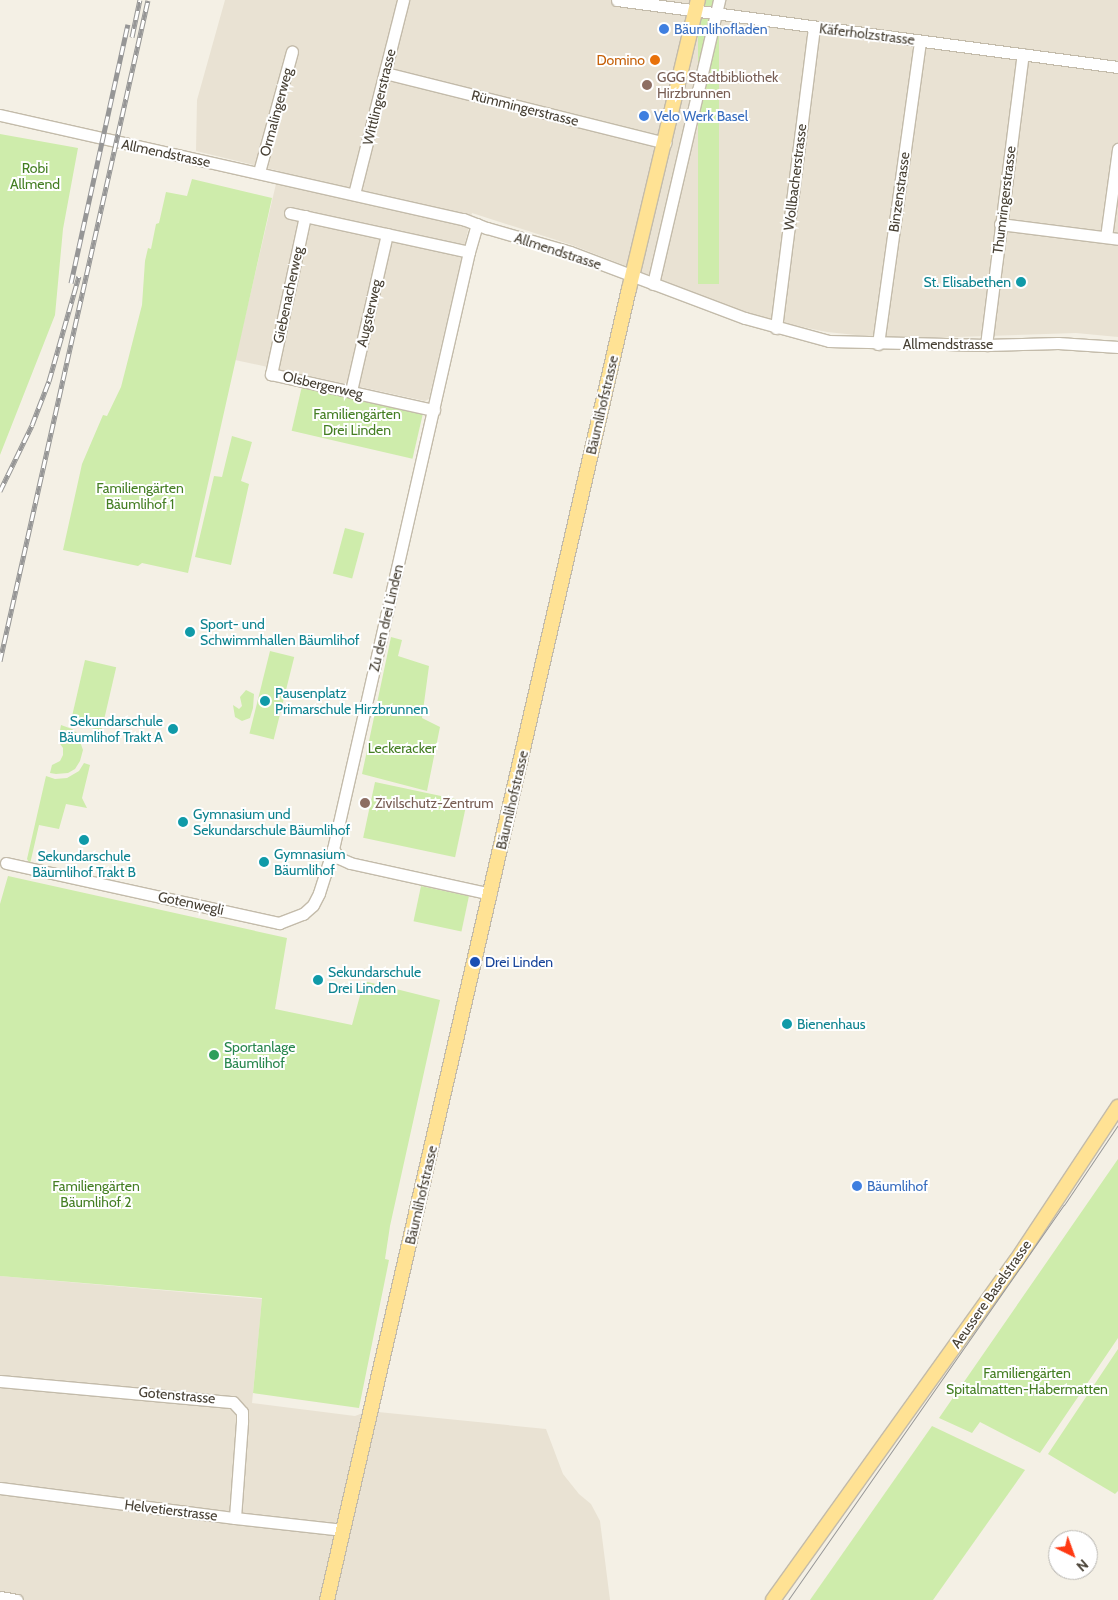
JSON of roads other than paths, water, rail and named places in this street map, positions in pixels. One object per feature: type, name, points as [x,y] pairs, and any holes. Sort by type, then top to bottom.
[{"type":"main road","name":"Bäumlihofstrasse","points":[[327,1600],[696,5]]},
{"type":"main road","name":"Aeussere Baselstrasse","points":[[773,1600],[1016,1261],[1118,1107]]},
{"type":"street","name":"Wittlingerstrasse","points":[[354,194],[403,0]]},
{"type":"street","name":"Käferholzstrasse","points":[[617,0],[696,5],[716,13],[1118,67]]},
{"type":"street","points":[[653,284],[719,0]]},
{"type":"street","name":"Wollbacherstrasse","points":[[776,328],[814,27]]},
{"type":"street","name":"Binzenstrasse","points":[[878,344],[920,40]]},
{"type":"street","name":"Ormalingerweg","points":[[259,172],[292,51]]},
{"type":"street","name":"Thumringerstrasse","points":[[986,345],[1022,54]]},
{"type":"street","name":"Rümmingerstrasse","points":[[385,73],[665,143]]},
{"type":"street","name":"Allmendstrasse","points":[[0,115],[463,219],[570,252],[776,328],[829,341],[878,344],[986,345],[1058,343],[1118,346]]},
{"type":"street","points":[[1000,224],[1112,238],[1118,149]]},
{"type":"street","points":[[290,213],[469,252]]},
{"type":"street","name":"Giebenacherweg","points":[[271,374],[305,216]]},
{"type":"street","name":"Zu den drei Linden","points":[[333,848],[477,224]]},
{"type":"street","name":"Augsterweg","points":[[351,391],[387,234]]},
{"type":"street","name":"Olsbergerweg","points":[[271,374],[434,410]]},
{"type":"street","points":[[333,848],[339,858],[350,863],[491,894]]},
{"type":"street","name":"Gotenwegli","points":[[6,862],[279,923],[303,914],[313,905],[319,893],[333,848]]},
{"type":"street","name":"Gotenstrasse","points":[[0,1381],[233,1402],[239,1406],[242,1412],[235,1518]]},
{"type":"street","name":"Helvetierstrasse","points":[[0,1488],[343,1530]]},
{"type":"street","points":[[0,1597],[17,1600]]},
{"type":"tram line","points":[[788,1600],[1118,1125]]},
{"type":"railway","points":[[132,37],[140,0]]},
{"type":"railway","points":[[0,661],[148,0]]},
{"type":"railway","points":[[71,283],[128,24]]},
{"type":"railway","points":[[0,491],[32,425],[49,381],[79,276]]},
{"type":"place","name":"Bäumlihofladen","points":[[664,29]]},
{"type":"place","name":"Domino","points":[[655,60]]},
{"type":"place","name":"GGG Stadtbibliothek Hirzbrunnen","points":[[647,85]]},
{"type":"place","name":"Velo Werk Basel","points":[[644,116]]},
{"type":"place","name":"St. Elisabethen","points":[[1021,282]]},
{"type":"place","name":"Sport- und Schwimmhallen Bäumlihof","points":[[190,632]]},
{"type":"place","name":"Pausenplatz Primarschule Hirzbrunnen","points":[[265,701]]},
{"type":"place","name":"Sekundarschule Bäumlihof Trakt A","points":[[173,729]]},
{"type":"place","name":"Zivilschutz-Zentrum","points":[[365,803]]},
{"type":"place","name":"Gymnasium und Sekundarschule Bäumlihof","points":[[183,822]]},
{"type":"place","name":"Sekundarschule Bäumlihof Trakt B","points":[[84,840]]},
{"type":"place","name":"Gymnasium Bäumlihof","points":[[264,862]]},
{"type":"place","name":"Drei Linden","points":[[475,962]]},
{"type":"place","name":"Sekundarschule Drei Linden","points":[[318,980]]},
{"type":"place","name":"Bienenhaus","points":[[787,1024]]},
{"type":"place","name":"Sportanlage Bäumlihof","points":[[214,1055]]},
{"type":"place","name":"Bäumlihof","points":[[857,1186]]},
{"type":"park label","name":"Robi Allmend","points":[[35,176]]},
{"type":"park label","name":"Familiengärten Drei Linden","points":[[357,422]]},
{"type":"park label","name":"Familiengärten Bäumlihof 1","points":[[140,496]]},
{"type":"park label","name":"Leckeracker","points":[[402,748]]},
{"type":"park label","name":"Familiengärten Bäumlihof 2","points":[[96,1194]]},
{"type":"park label","name":"Familiengärten Spitalmatten-Habermatten","points":[[1027,1382]]}]
